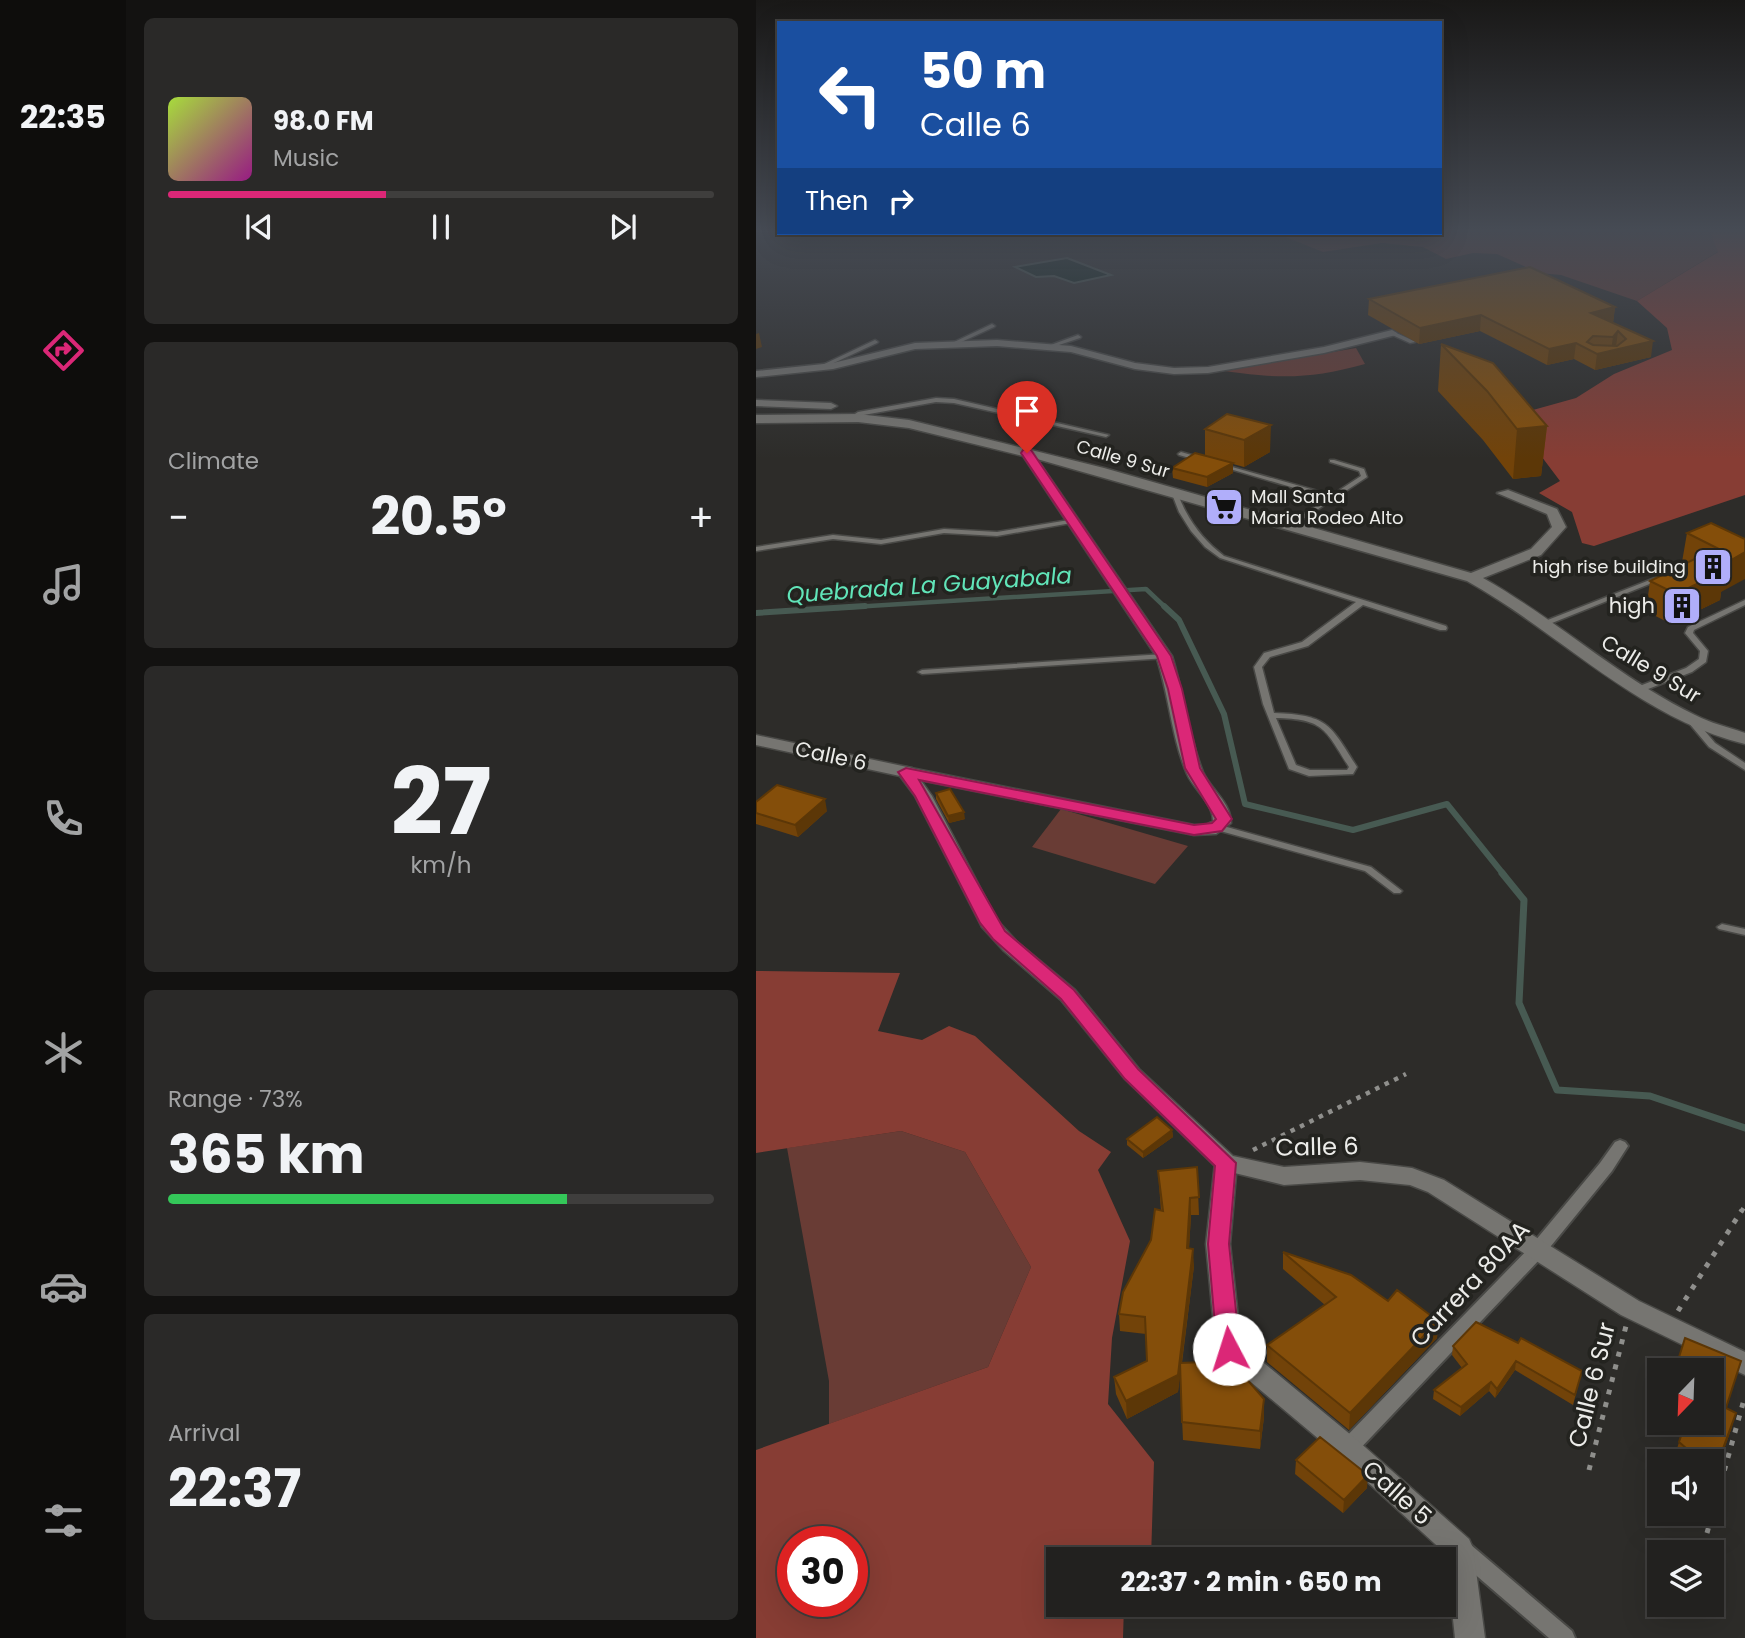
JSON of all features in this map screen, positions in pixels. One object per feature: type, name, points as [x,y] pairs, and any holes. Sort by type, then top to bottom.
[{"type":"street","points":[[756,374],[820,368],[915,346],[955,343],[1051,346],[1135,366],[1174,371],[1208,370],[1324,350],[1392,333]]},
{"type":"street","points":[[756,403],[847,407],[858,410],[858,416]]},
{"type":"street","name":"Calle 9 Sur","points":[[756,419],[858,416],[909,424],[1072,464],[1472,578],[1544,623],[1609,671],[1690,719],[1745,739]]},
{"type":"street","points":[[1027,453],[1164,656],[1175,689],[1192,768],[1224,819],[1213,829]]},
{"type":"street","points":[[1044,475],[1058,467],[1072,464]]},
{"type":"street","points":[[1472,578],[1536,552],[1559,527],[1552,512],[1503,493]]},
{"type":"street","name":"Calle 6","points":[[756,740],[1194,830],[1213,829]]},
{"type":"street","points":[[906,772],[923,796],[989,923],[999,935],[1068,995],[1132,1074],[1226,1163]]},
{"type":"street","name":"Carrera 80AA","points":[[1348,1448],[1536,1252],[1620,1146]]},
{"type":"street","name":"Calle 6","points":[[1226,1163],[1284,1176],[1360,1171],[1412,1177],[1436,1186],[1536,1252],[1630,1308],[1745,1364]]},
{"type":"street","name":"Calle 5","points":[[1226,1163],[1218,1244],[1229,1349],[1348,1448],[1459,1548],[1565,1638]]},
{"type":"street","points":[[1459,1548],[1470,1638]]},
{"type":"lane","points":[[955,343],[992,326]]},
{"type":"lane","points":[[1392,333],[1412,342]]},
{"type":"lane","points":[[1051,346],[1078,337]]},
{"type":"lane","points":[[820,368],[875,342]]},
{"type":"lane","points":[[858,416],[936,400],[954,401],[1107,435]]},
{"type":"lane","points":[[1181,454],[1207,461]]},
{"type":"lane","points":[[1291,525],[1364,477],[1365,473],[1332,461]]},
{"type":"lane","points":[[1219,465],[1333,497]]},
{"type":"lane","points":[[1175,494],[1177,503],[1211,550],[1222,557],[1443,628]]},
{"type":"lane","points":[[756,549],[833,537],[872,542],[944,531],[997,534],[1075,521]]},
{"type":"lane","points":[[1544,623],[1671,573]]},
{"type":"lane","points":[[1640,689],[1689,670],[1703,660],[1704,651],[1689,633],[1691,629],[1745,602]]},
{"type":"lane","points":[[1272,715],[1304,715],[1324,723],[1353,767],[1350,772],[1309,773],[1292,767],[1272,715],[1258,667],[1262,659],[1305,644],[1360,603]]},
{"type":"lane","points":[[922,672],[1164,656]]},
{"type":"lane","points":[[1690,719],[1712,745],[1745,767]]},
{"type":"lane","points":[[1213,829],[1368,869],[1397,891]]},
{"type":"lane","points":[[1722,927],[1745,932]]},
{"type":"path","points":[[1226,1163],[1406,1074]]},
{"type":"path","points":[[1668,1327],[1745,1206]]},
{"type":"path","name":"Calle 6 Sur","points":[[1588,1470],[1630,1308]]},
{"type":"path","points":[[1707,1533],[1745,1396]]},
{"type":"shaded area","points":[[1642,305],[1745,305],[1745,495],[1594,546],[1582,543],[1572,512],[1539,493],[1560,481],[1511,416],[1576,398],[1614,374],[1672,350],[1667,328]]},
{"type":"shaded area","points":[[1356,348],[1365,364],[1328,373],[1279,376],[1225,371]]},
{"type":"shaded area","points":[[1061,809],[1188,846],[1155,884],[1032,847]]},
{"type":"shaded area","points":[[756,971],[900,973],[878,1031],[922,1040],[949,1026],[975,1036],[1079,1131],[1111,1152],[1098,1170],[1130,1241],[1112,1338],[1108,1404],[1154,1462],[1151,1547],[1046,1547],[1046,1617],[1124,1617],[1123,1638],[756,1638],[756,1450],[988,1367],[1031,1267],[965,1152],[901,1131],[756,1153]]},
{"type":"shaded area","points":[[901,1131],[965,1152],[1031,1267],[988,1367],[829,1424],[829,1381],[787,1148]]},
{"type":"building","points":[[1380,305],[1612,305],[1615,307],[1591,313],[1653,341],[1597,354],[1576,343],[1549,349],[1481,315],[1420,328]],"holes":[[[1618,331],[1626,339],[1617,346],[1593,345],[1587,342],[1593,336],[1613,337]]]},
{"type":"building","points":[[1441,344],[1493,363],[1547,426],[1517,429],[1487,391]]},
{"type":"building","points":[[1227,414],[1271,425],[1244,440],[1205,429]]},
{"type":"building","points":[[1195,453],[1233,463],[1207,477],[1172,468]]},
{"type":"building","points":[[1711,523],[1745,539],[1745,552],[1719,567],[1726,570],[1676,594],[1650,581],[1717,548],[1687,533]]},
{"type":"building","points":[[777,785],[825,799],[795,825],[756,813],[756,802]]},
{"type":"building","points":[[950,789],[964,812],[948,816],[936,793]]},
{"type":"building","points":[[1157,1117],[1172,1130],[1143,1152],[1127,1139]]},
{"type":"building","points":[[1197,1167],[1199,1197],[1190,1198],[1187,1248],[1193,1249],[1178,1375],[1126,1401],[1114,1377],[1147,1361],[1145,1317],[1119,1314],[1123,1292],[1151,1240],[1155,1209],[1163,1211],[1158,1171]]},
{"type":"building","points":[[1283,1252],[1351,1275],[1388,1301],[1397,1290],[1438,1321],[1350,1413],[1267,1345],[1336,1297]]},
{"type":"building","points":[[1476,1322],[1518,1343],[1521,1338],[1582,1371],[1575,1395],[1516,1361],[1497,1389],[1491,1382],[1461,1407],[1434,1390],[1467,1364],[1453,1346]]},
{"type":"building","points":[[1685,1338],[1741,1361],[1726,1408],[1736,1413],[1723,1449],[1687,1449],[1679,1442],[1681,1435],[1724,1435],[1724,1358],[1679,1358]]},
{"type":"building","points":[[1231,1361],[1264,1399],[1260,1431],[1182,1422],[1180,1363]]},
{"type":"building","points":[[1320,1437],[1368,1475],[1344,1500],[1296,1460]]},
{"type":"waterway","name":"Quebrada La Guayabala","points":[[837,608],[1146,589],[1166,608]]},
{"type":"waterway","name":"Quebrada La Guayabala","points":[[756,613],[865,606]]},
{"type":"waterway","name":"Quebrada La Guayabala","points":[[1164,606],[1179,620],[1224,714],[1245,804],[1353,830],[1447,804],[1504,875]]},
{"type":"waterway","name":"Quebrada La Guayabala","points":[[1502,873],[1524,900],[1519,1003],[1557,1090],[1650,1096],[1745,1128]]},
{"type":"place","name":"Mall Santa Maria Rodeo Alto","points":[[1224,507]]},
{"type":"place","name":"high rise building","points":[[1713,567]]},
{"type":"place","name":"high","points":[[1682,606]]},
{"type":"route","points":[[1027,453],[1164,656],[1175,689],[1192,768],[1224,819],[1210,830],[1194,830],[906,772],[923,796],[989,923],[1010,946],[1068,995],[1132,1074],[1226,1163],[1218,1244],[1229,1349]]}]
